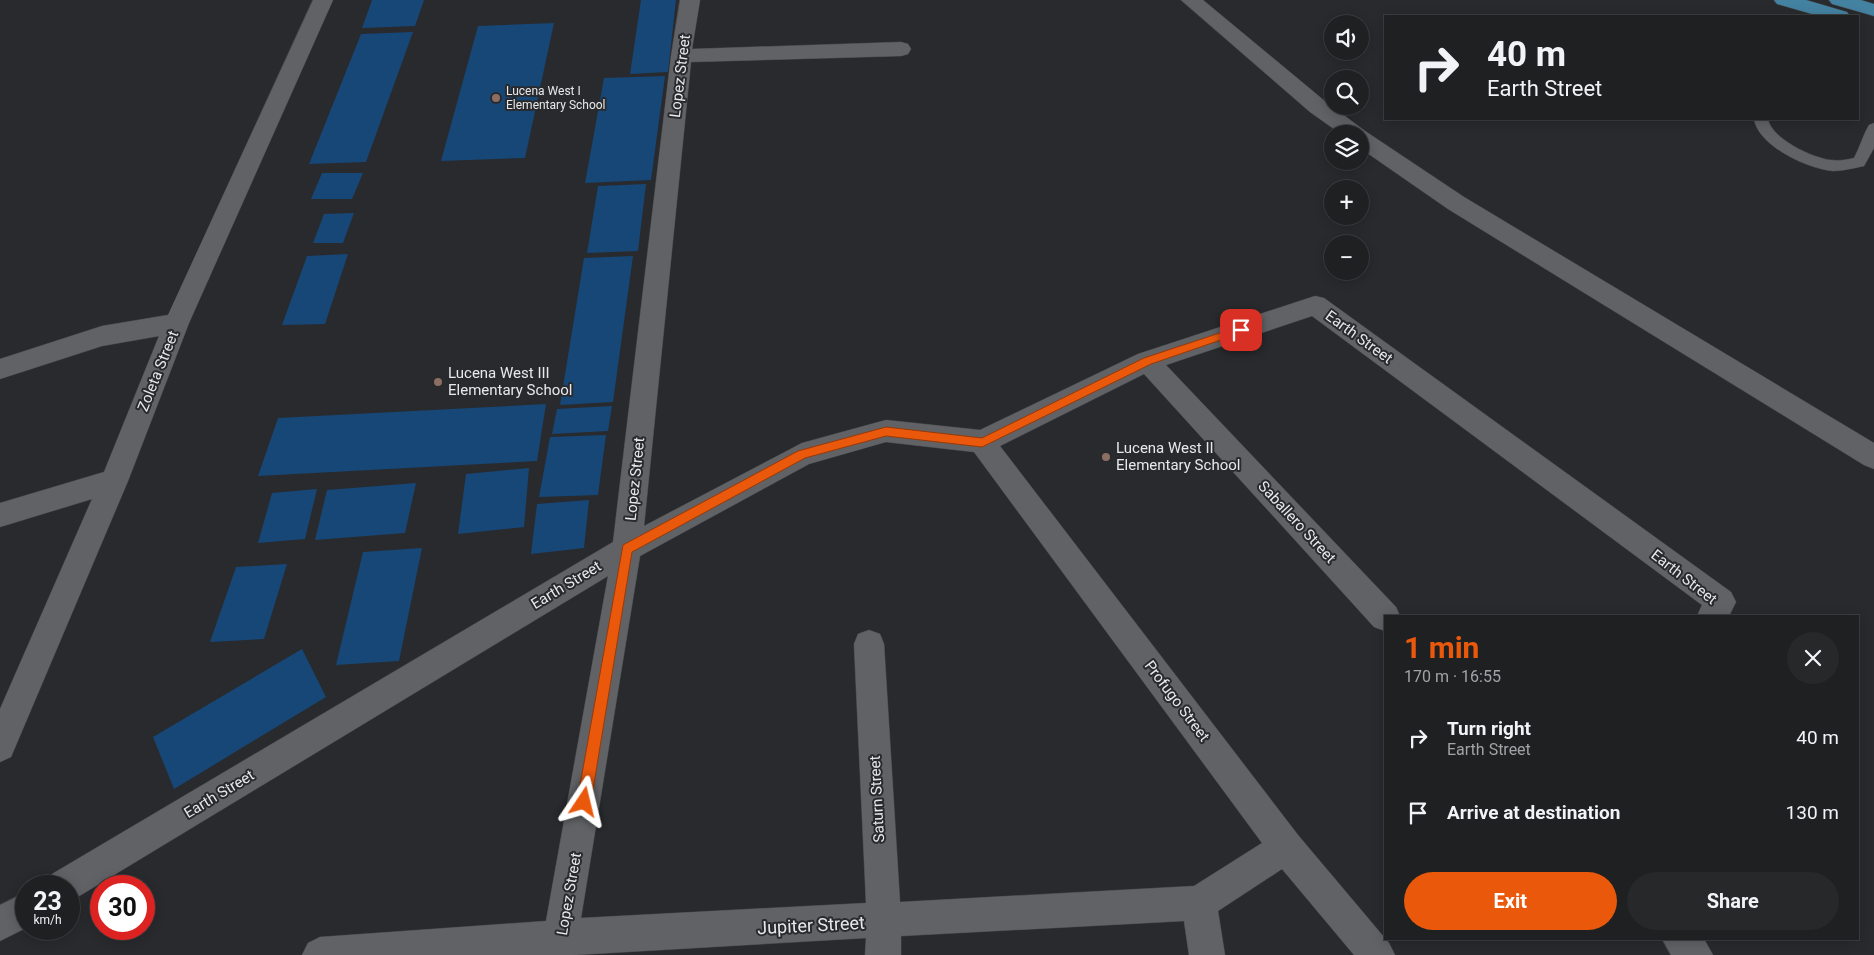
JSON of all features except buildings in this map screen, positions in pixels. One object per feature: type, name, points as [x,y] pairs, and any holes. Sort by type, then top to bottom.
[{"type":"main road","points":[[1784,0],[1809,12],[1832,15]]},
{"type":"main road","points":[[1839,0],[1874,10]]},
{"type":"main road","points":[[1859,22],[1874,26]]},
{"type":"street","name":"Zoleta Street","points":[[0,746],[114,481],[177,323],[323,0]]},
{"type":"street","name":"Lopez Street","points":[[560,946],[627,549],[681,56],[690,0]]},
{"type":"street","points":[[1191,0],[1318,107],[1343,125]]},
{"type":"street","points":[[681,56],[901,49]]},
{"type":"street","points":[[1369,143],[1456,203],[1874,457]]},
{"type":"street","name":"Earth Street","points":[[80,876],[627,549],[802,454],[886,431],[982,442],[1147,361],[1315,305],[1721,602],[1713,615]]},
{"type":"street","points":[[0,369],[102,336],[177,323]]},
{"type":"street","name":"Saballero Street","points":[[1147,361],[1384,616]]},
{"type":"street","name":"Profugo Street","points":[[982,442],[1286,847],[1377,955]]},
{"type":"street","points":[[0,515],[114,481]]},
{"type":"street","name":"Saturn Street","points":[[869,644],[884,921],[883,955]]},
{"type":"street","name":"Jupiter Street","points":[[320,955],[560,946],[884,921],[1199,903],[1286,847]]},
{"type":"street","points":[[1199,903],[1207,955]]},
{"type":"street","points":[[0,924],[15,915]]},
{"type":"street","points":[[1681,940],[1694,955]]},
{"type":"lane","points":[[1762,120],[1762,126],[1782,147],[1827,165],[1859,162],[1869,144],[1874,128]]},
{"type":"place","name":"Lucena West I Elementary School","points":[[496,98]]},
{"type":"place","name":"Lucena West III Elementary School","points":[[438,382]]},
{"type":"place","name":"Lucena West II Elementary School","points":[[1106,457]]},
{"type":"route","points":[[584,802],[627,549],[802,454],[886,431],[982,442],[1147,361],[1241,330]]}]
